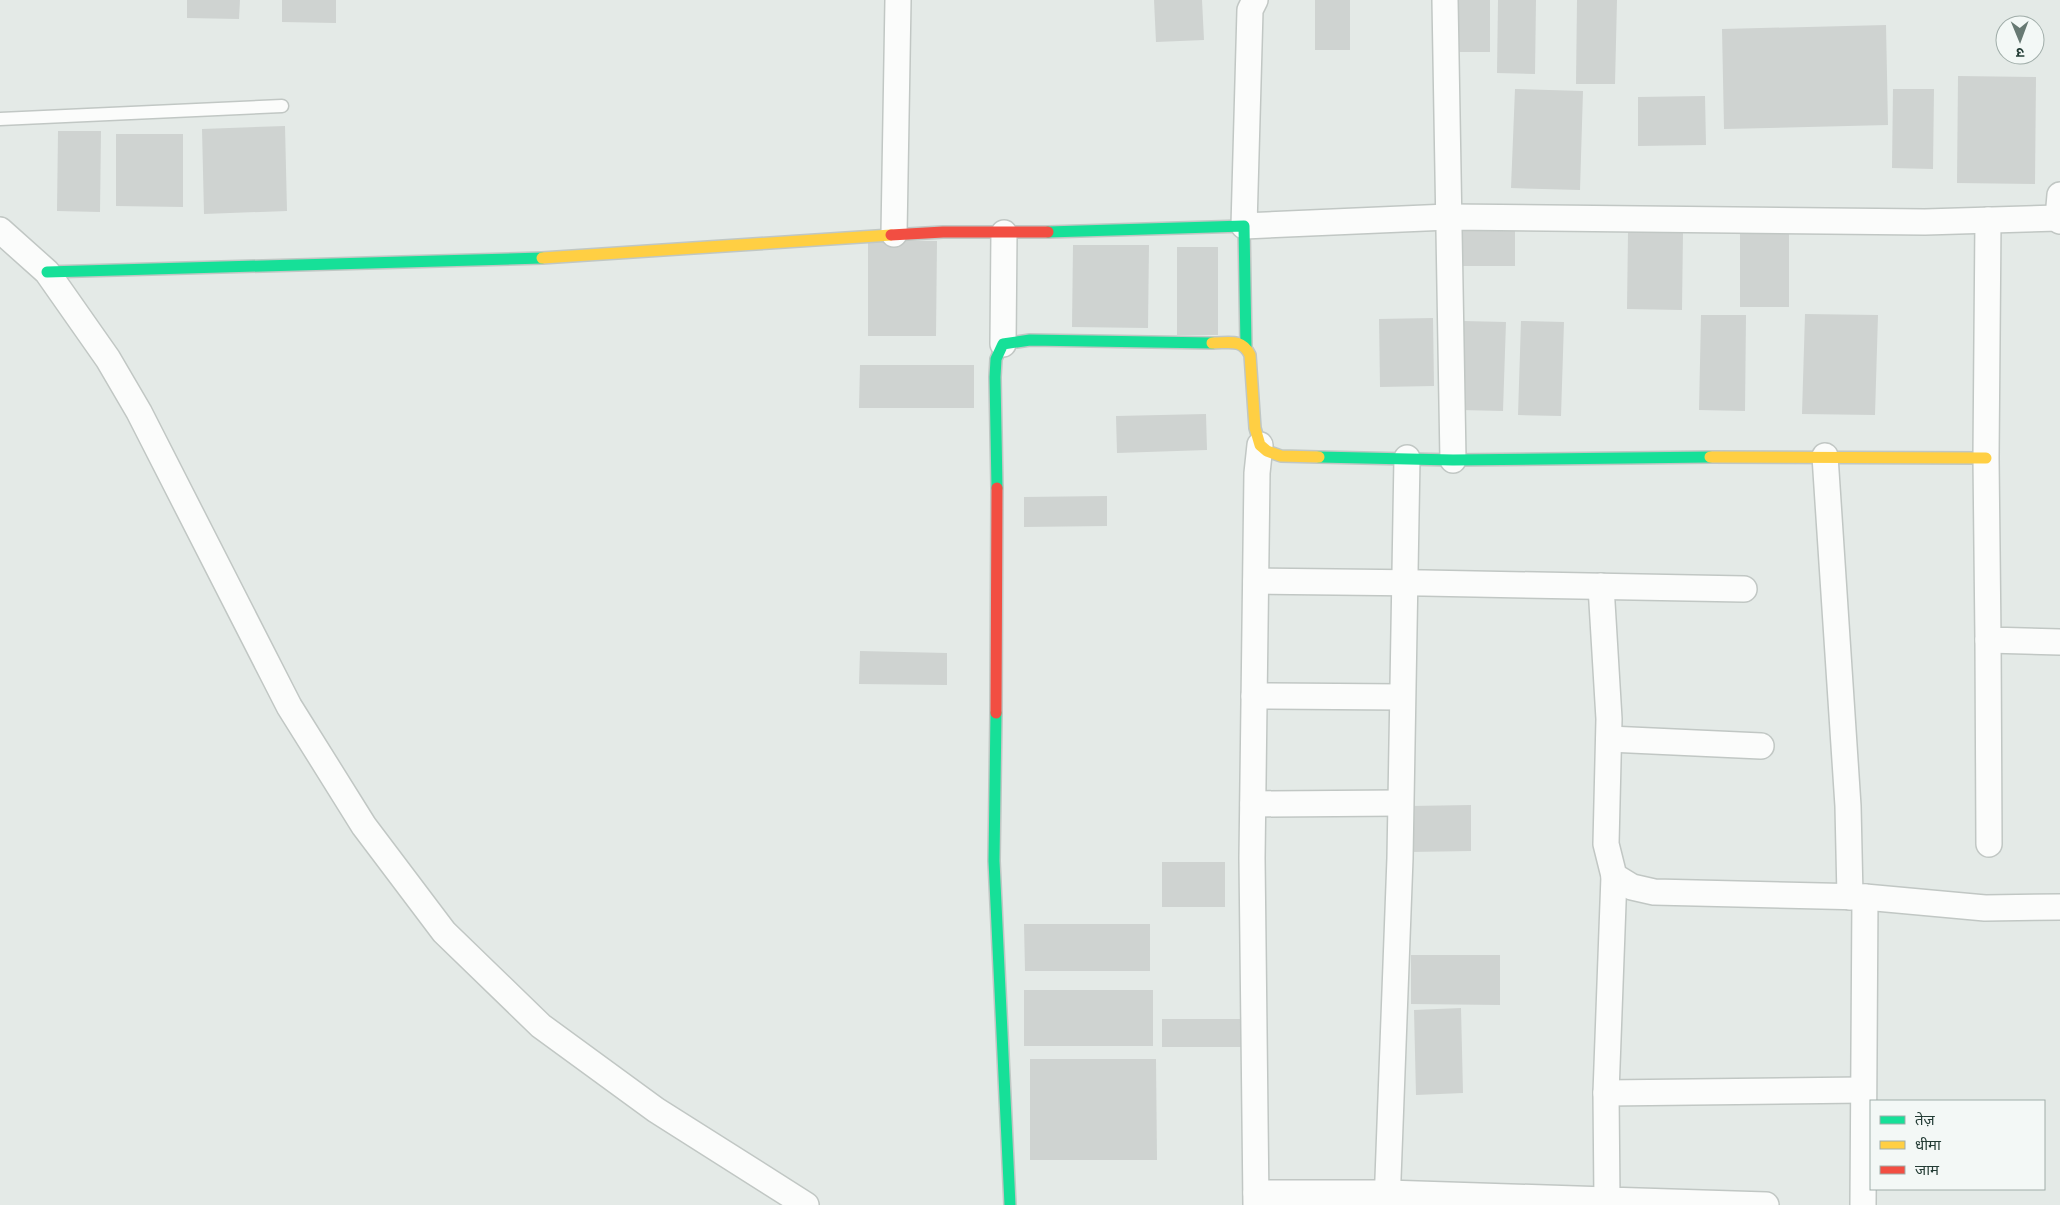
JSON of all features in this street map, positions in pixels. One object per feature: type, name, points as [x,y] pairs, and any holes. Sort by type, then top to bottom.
[{"type":"street","points":[[894,234],[898,0]]},
{"type":"street","points":[[1255,0],[1250,10],[1244,226],[1246,346],[1251,363],[1256,431],[1260,445],[1257,473],[1253,804],[1256,1199],[1607,1200],[1766,1205]]},
{"type":"street","points":[[1445,0],[1453,460]]},
{"type":"street","points":[[47,272],[550,258],[943,232],[1004,233],[1244,226],[1448,217],[1924,222],[1988,220],[2059,211]]},
{"type":"street","points":[[1988,220],[1986,458],[1989,844]]},
{"type":"street","points":[[0,230],[47,272],[108,359],[139,412],[289,706],[364,826],[444,932],[541,1026],[656,1110],[806,1205]]},
{"type":"street","points":[[1004,233],[1003,344],[996,359],[995,377],[998,512],[994,861],[1010,1205]]},
{"type":"street","points":[[1003,344],[1030,340],[1230,342],[1246,346]]},
{"type":"street","points":[[1260,445],[1269,452],[1281,456],[1453,460],[1825,456],[1986,458]]},
{"type":"street","points":[[1825,456],[1848,806],[1857,897],[1863,1090],[1863,1205]]},
{"type":"street","points":[[1387,1199],[1400,803],[1407,458]]},
{"type":"street","points":[[1256,581],[1744,589]]},
{"type":"street","points":[[1601,586],[1609,719],[1606,844],[1614,876],[1606,1093],[1607,1200]]},
{"type":"street","points":[[1988,640],[2060,642]]},
{"type":"street","points":[[1254,696],[1402,697]]},
{"type":"street","points":[[1609,739],[1761,746]]},
{"type":"street","points":[[1253,804],[1400,803]]},
{"type":"street","points":[[1614,876],[1632,887],[1654,892],[1857,897],[1985,908],[2060,907]]},
{"type":"street","points":[[1606,1093],[1863,1090]]},
{"type":"lane","points":[[0,119],[282,106]]},
{"type":"building","points":[[187,0],[240,0],[239,19],[187,18]]},
{"type":"building","points":[[282,0],[336,0],[336,23],[282,22]]},
{"type":"building","points":[[1154,0],[1202,0],[1204,40],[1156,42]]},
{"type":"building","points":[[1315,0],[1350,0],[1350,50],[1315,50]]},
{"type":"building","points":[[1449,0],[1490,0],[1490,52],[1449,52]]},
{"type":"building","points":[[1498,0],[1536,0],[1535,74],[1497,73]]},
{"type":"building","points":[[1577,0],[1617,0],[1615,84],[1576,84]]},
{"type":"building","points":[[1886,25],[1888,125],[1724,129],[1722,29]]},
{"type":"building","points":[[1958,76],[2036,77],[2035,184],[1957,183]]},
{"type":"building","points":[[1515,89],[1583,91],[1580,190],[1511,188]]},
{"type":"building","points":[[1893,89],[1934,89],[1933,169],[1892,168]]},
{"type":"building","points":[[1705,96],[1706,145],[1638,146],[1638,97]]},
{"type":"building","points":[[285,126],[287,211],[204,214],[202,129]]},
{"type":"building","points":[[58,131],[101,131],[100,212],[57,211]]},
{"type":"building","points":[[116,134],[183,134],[183,207],[116,206]]},
{"type":"building","points":[[1457,222],[1515,222],[1515,266],[1457,266]]},
{"type":"building","points":[[1740,222],[1789,223],[1789,307],[1740,307]]},
{"type":"building","points":[[1628,232],[1683,233],[1682,310],[1627,309]]},
{"type":"building","points":[[868,240],[937,241],[936,336],[868,336]]},
{"type":"building","points":[[1073,245],[1149,245],[1148,328],[1072,327]]},
{"type":"building","points":[[1177,247],[1218,247],[1218,335],[1177,335]]},
{"type":"building","points":[[1805,314],[1878,315],[1875,415],[1802,414]]},
{"type":"building","points":[[1701,315],[1746,315],[1745,411],[1699,410]]},
{"type":"building","points":[[1433,318],[1434,386],[1380,387],[1379,319]]},
{"type":"building","points":[[1463,321],[1506,322],[1503,411],[1460,410]]},
{"type":"building","points":[[1521,321],[1564,322],[1561,416],[1518,415]]},
{"type":"building","points":[[860,365],[974,365],[974,408],[859,408]]},
{"type":"building","points":[[1206,414],[1207,450],[1117,453],[1116,416]]},
{"type":"building","points":[[1107,496],[1107,526],[1024,527],[1024,497]]},
{"type":"building","points":[[860,651],[947,653],[947,685],[859,684]]},
{"type":"building","points":[[1471,805],[1471,851],[1410,852],[1410,806]]},
{"type":"building","points":[[1162,862],[1225,862],[1225,907],[1162,907]]},
{"type":"building","points":[[1024,924],[1150,924],[1150,971],[1025,971]]},
{"type":"building","points":[[1411,955],[1500,955],[1500,1005],[1411,1004]]},
{"type":"building","points":[[1024,990],[1153,990],[1153,1046],[1024,1046]]},
{"type":"building","points":[[1461,1008],[1463,1093],[1416,1095],[1414,1010]]},
{"type":"building","points":[[1162,1019],[1243,1019],[1243,1047],[1162,1047]]},
{"type":"building","points":[[1030,1059],[1156,1059],[1157,1160],[1030,1160]]},
{"type":"traffic: fast","points":[[1048,232],[1244,226],[1246,347]]},
{"type":"traffic: fast","points":[[47,272],[542,258]]},
{"type":"traffic: fast","points":[[997,488],[995,377],[996,359],[1003,344],[1030,340],[1212,343]]},
{"type":"traffic: fast","points":[[1319,457],[1453,460],[1710,457]]},
{"type":"traffic: fast","points":[[996,713],[994,861],[1010,1205]]},
{"type":"traffic: slow","points":[[542,258],[891,235]]},
{"type":"traffic: slow","points":[[1212,343],[1229,342],[1239,344],[1250,355],[1255,428],[1260,445],[1267,451],[1281,456],[1319,457]]},
{"type":"traffic: slow","points":[[1710,457],[1986,458]]},
{"type":"traffic: jam","points":[[891,235],[943,232],[1048,232]]},
{"type":"traffic: jam","points":[[996,713],[997,488]]}]
